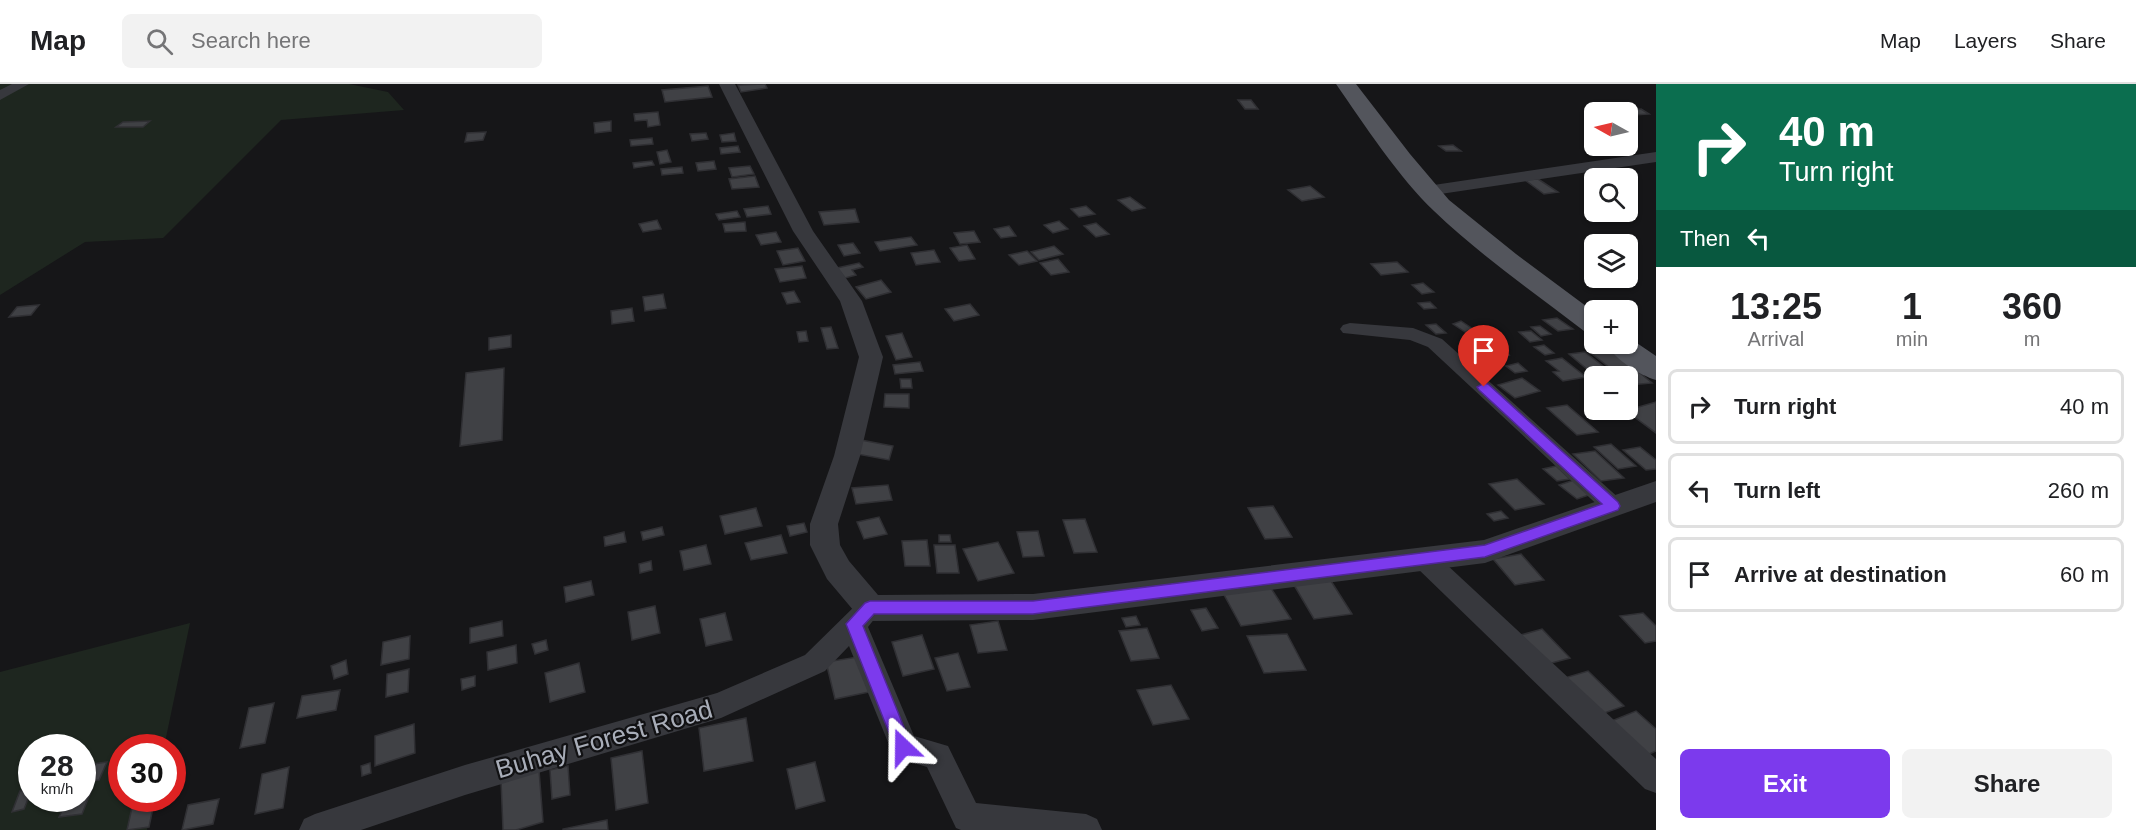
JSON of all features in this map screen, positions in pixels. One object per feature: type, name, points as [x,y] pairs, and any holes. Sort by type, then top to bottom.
[{"type":"main road","points":[[1353,92],[1427,191],[1468,229],[1584,317]]},
{"type":"main road","points":[[1634,354],[1656,370]]},
{"type":"street","points":[[0,96],[22,84]]},
{"type":"street","points":[[727,84],[803,231],[851,301],[872,357],[847,456],[824,524],[825,545],[862,616],[903,747],[937,756],[967,817],[1086,830]]},
{"type":"street","points":[[1427,191],[1656,158]]},
{"type":"street","points":[[1350,329],[1413,334],[1435,343],[1613,506]]},
{"type":"street","points":[[862,616],[1033,607],[1485,551],[1656,491]]},
{"type":"street","points":[[1423,558],[1656,779]]},
{"type":"street","name":"Buhay Forest Road","points":[[315,830],[465,780],[721,705],[815,663],[862,616]]},
{"type":"shaded area","points":[[0,84],[349,84],[388,92],[404,110],[281,120],[163,238],[85,242],[0,295]]},
{"type":"shaded area","points":[[190,623],[167,734],[108,734],[108,812],[150,812],[147,830],[0,830],[0,672]]},
{"type":"building","points":[[765,84],[767,88],[741,92],[738,85]]},
{"type":"building","points":[[708,86],[712,97],[665,102],[662,90]]},
{"type":"building","points":[[1238,100],[1251,100],[1258,109],[1245,109]]},
{"type":"building","points":[[1638,109],[1641,109],[1649,114],[1638,115]]},
{"type":"building","points":[[658,112],[660,125],[648,127],[647,120],[635,121],[634,114]]},
{"type":"building","points":[[150,121],[143,127],[116,127],[123,122]]},
{"type":"building","points":[[611,121],[611,131],[595,133],[594,123]]},
{"type":"building","points":[[486,132],[483,140],[465,142],[467,133]]},
{"type":"building","points":[[706,133],[708,139],[692,141],[690,134]]},
{"type":"building","points":[[734,133],[736,141],[722,142],[720,135]]},
{"type":"building","points":[[652,138],[653,144],[631,146],[630,140]]},
{"type":"building","points":[[1453,145],[1461,151],[1446,151],[1439,146]]},
{"type":"building","points":[[738,146],[740,152],[721,154],[720,148]]},
{"type":"building","points":[[667,150],[671,162],[660,164],[657,152]]},
{"type":"building","points":[[652,161],[654,165],[634,168],[633,163]]},
{"type":"building","points":[[714,161],[716,169],[698,171],[696,163]]},
{"type":"building","points":[[750,166],[754,174],[732,177],[729,168]]},
{"type":"building","points":[[682,167],[683,173],[662,175],[661,169]]},
{"type":"building","points":[[755,176],[759,187],[732,189],[729,179]]},
{"type":"building","points":[[1538,179],[1558,192],[1544,194],[1525,180]]},
{"type":"building","points":[[1310,186],[1324,197],[1302,201],[1288,190]]},
{"type":"building","points":[[1130,197],[1145,208],[1132,211],[1118,200]]},
{"type":"building","points":[[768,206],[771,214],[747,217],[744,209]]},
{"type":"building","points":[[1086,206],[1095,214],[1079,217],[1071,209]]},
{"type":"building","points":[[855,209],[859,222],[824,225],[819,212]]},
{"type":"building","points":[[737,211],[740,217],[719,220],[716,214]]},
{"type":"building","points":[[657,220],[661,229],[643,232],[639,224]]},
{"type":"building","points":[[1059,221],[1068,229],[1053,233],[1044,225]]},
{"type":"building","points":[[745,222],[746,231],[725,232],[723,224]]},
{"type":"building","points":[[1096,223],[1109,234],[1096,237],[1084,226]]},
{"type":"building","points":[[1009,226],[1016,236],[1001,238],[994,229]]},
{"type":"building","points":[[974,231],[980,242],[960,244],[954,233]]},
{"type":"building","points":[[776,232],[781,242],[761,245],[756,235]]},
{"type":"building","points":[[911,237],[917,245],[880,251],[875,242]]},
{"type":"building","points":[[853,243],[860,253],[844,256],[838,245]]},
{"type":"building","points":[[967,245],[975,259],[959,261],[950,248]]},
{"type":"building","points":[[1054,246],[1063,254],[1039,260],[1031,252]]},
{"type":"building","points":[[798,248],[805,261],[783,265],[777,251]]},
{"type":"building","points":[[934,250],[940,262],[916,265],[911,253]]},
{"type":"building","points":[[1027,251],[1037,261],[1019,265],[1009,255]]},
{"type":"building","points":[[1058,259],[1069,272],[1051,275],[1040,263]]},
{"type":"building","points":[[1397,262],[1408,272],[1381,275],[1371,264]]},
{"type":"building","points":[[859,263],[863,267],[852,270],[856,275],[845,278],[837,268]]},
{"type":"building","points":[[802,266],[806,278],[780,282],[775,269]]},
{"type":"building","points":[[881,280],[891,292],[866,299],[856,287]]},
{"type":"building","points":[[1423,283],[1434,292],[1422,294],[1412,285]]},
{"type":"building","points":[[794,291],[800,302],[787,304],[782,293]]},
{"type":"building","points":[[663,294],[666,308],[645,311],[643,297]]},
{"type":"building","points":[[1430,302],[1436,308],[1424,309],[1418,303]]},
{"type":"building","points":[[970,304],[979,315],[954,321],[945,309]]},
{"type":"building","points":[[39,305],[31,315],[9,317],[17,307]]},
{"type":"building","points":[[632,308],[634,321],[612,324],[611,311]]},
{"type":"building","points":[[1557,318],[1573,329],[1558,331],[1543,320]]},
{"type":"building","points":[[1461,321],[1473,329],[1465,332],[1453,324]]},
{"type":"building","points":[[1436,324],[1446,333],[1436,334],[1426,325]]},
{"type":"building","points":[[1540,326],[1551,334],[1541,336],[1531,327]]},
{"type":"building","points":[[831,327],[838,348],[827,349],[821,328]]},
{"type":"building","points":[[806,331],[808,341],[799,342],[797,332]]},
{"type":"building","points":[[1531,331],[1542,340],[1530,342],[1519,332]]},
{"type":"building","points":[[902,333],[912,357],[896,360],[886,336]]},
{"type":"building","points":[[511,335],[511,347],[489,350],[489,338]]},
{"type":"building","points":[[1492,341],[1509,355],[1489,358],[1473,345]]},
{"type":"building","points":[[1544,345],[1554,353],[1545,355],[1534,347]]},
{"type":"building","points":[[1584,352],[1603,366],[1584,367],[1569,354]]},
{"type":"building","points":[[1592,354],[1617,354],[1631,366],[1607,366]]},
{"type":"building","points":[[1562,358],[1584,377],[1563,381],[1553,372],[1559,371],[1546,361]]},
{"type":"building","points":[[920,362],[923,371],[895,374],[893,365]]},
{"type":"building","points":[[1518,363],[1527,371],[1515,373],[1506,366]]},
{"type":"building","points":[[504,368],[502,440],[460,446],[466,373]]},
{"type":"building","points":[[1638,371],[1652,383],[1638,384]]},
{"type":"building","points":[[1522,378],[1540,391],[1515,398],[1498,385]]},
{"type":"building","points":[[900,379],[911,379],[912,388],[901,388]]},
{"type":"building","points":[[885,394],[909,394],[909,408],[884,407]]},
{"type":"building","points":[[1656,402],[1656,433],[1638,420],[1638,407]]},
{"type":"building","points":[[1567,405],[1598,432],[1577,435],[1547,408]]},
{"type":"building","points":[[861,440],[893,446],[889,460],[857,454]]},
{"type":"building","points":[[1611,444],[1636,466],[1618,469],[1594,447]]},
{"type":"building","points":[[1640,447],[1656,460],[1656,469],[1646,470],[1623,450]]},
{"type":"building","points":[[1595,451],[1624,478],[1601,481],[1573,454]]},
{"type":"building","points":[[1556,466],[1570,479],[1557,481],[1543,469]]},
{"type":"building","points":[[1583,477],[1601,491],[1577,499],[1559,485]]},
{"type":"building","points":[[1517,479],[1544,504],[1515,510],[1489,484]]},
{"type":"building","points":[[888,485],[892,500],[856,504],[852,488]]},
{"type":"building","points":[[1273,506],[1292,537],[1265,539],[1248,508]]},
{"type":"building","points":[[756,508],[762,526],[725,534],[720,516]]},
{"type":"building","points":[[1501,511],[1508,518],[1494,521],[1487,514]]},
{"type":"building","points":[[879,517],[887,534],[864,539],[857,522]]},
{"type":"building","points":[[1085,519],[1097,552],[1074,553],[1063,520]]},
{"type":"building","points":[[804,523],[807,532],[790,536],[787,526]]},
{"type":"building","points":[[662,527],[664,535],[643,540],[641,532]]},
{"type":"building","points":[[1038,531],[1044,556],[1023,557],[1017,532]]},
{"type":"building","points":[[624,532],[626,542],[605,546],[604,537]]},
{"type":"building","points":[[781,535],[787,553],[751,560],[745,543]]},
{"type":"building","points":[[939,535],[950,535],[951,542],[939,542]]},
{"type":"building","points":[[927,540],[930,566],[905,566],[902,541]]},
{"type":"building","points":[[998,542],[1014,573],[978,581],[963,549]]},
{"type":"building","points":[[706,545],[711,564],[684,570],[680,551]]},
{"type":"building","points":[[934,545],[955,545],[959,573],[937,573]]},
{"type":"building","points":[[1521,554],[1544,580],[1515,585],[1493,559]]},
{"type":"building","points":[[651,561],[652,570],[640,573],[639,564]]},
{"type":"building","points":[[591,581],[594,595],[566,602],[564,587]]},
{"type":"building","points":[[1331,581],[1352,614],[1314,619],[1294,585]]},
{"type":"building","points":[[1269,585],[1291,619],[1241,626],[1222,591]]},
{"type":"building","points":[[655,606],[660,633],[632,640],[628,612]]},
{"type":"building","points":[[1206,608],[1218,628],[1202,631],[1191,610]]},
{"type":"building","points":[[725,613],[732,640],[706,646],[700,619]]},
{"type":"building","points":[[1643,613],[1656,626],[1656,641],[1645,643],[1620,616]]},
{"type":"building","points":[[1136,616],[1140,625],[1126,627],[1122,618]]},
{"type":"building","points":[[502,621],[503,636],[470,643],[470,628]]},
{"type":"building","points":[[998,621],[1007,650],[978,653],[970,625]]},
{"type":"building","points":[[1147,628],[1159,658],[1131,661],[1119,631]]},
{"type":"building","points":[[1542,629],[1570,658],[1548,664],[1521,635]]},
{"type":"building","points":[[1287,634],[1306,670],[1264,673],[1247,636]]},
{"type":"building","points":[[922,635],[934,669],[903,676],[892,642]]},
{"type":"building","points":[[410,636],[409,659],[381,665],[383,642]]},
{"type":"building","points":[[546,640],[548,650],[535,654],[532,644]]},
{"type":"building","points":[[516,645],[517,663],[488,670],[487,652]]},
{"type":"building","points":[[958,653],[970,687],[947,691],[935,658]]},
{"type":"building","points":[[864,656],[874,691],[835,699],[826,662]]},
{"type":"building","points":[[346,660],[348,674],[334,679],[331,666]]},
{"type":"building","points":[[579,663],[585,692],[550,702],[545,673]]},
{"type":"building","points":[[409,669],[408,692],[386,697],[387,674]]},
{"type":"building","points":[[1588,671],[1624,706],[1596,716],[1561,679]]},
{"type":"building","points":[[475,676],[475,686],[462,690],[461,679]]},
{"type":"building","points":[[1171,685],[1189,719],[1153,725],[1137,690]]},
{"type":"building","points":[[340,690],[336,710],[297,718],[302,696]]},
{"type":"building","points":[[274,703],[265,743],[240,748],[249,708]]},
{"type":"building","points":[[1636,711],[1656,729],[1656,751],[1645,756],[1609,722]]},
{"type":"building","points":[[746,718],[753,761],[704,771],[699,728]]},
{"type":"building","points":[[414,724],[415,753],[375,766],[375,736]]},
{"type":"building","points":[[642,751],[648,803],[616,810],[611,758]]},
{"type":"building","points":[[107,762],[99,780],[96,780],[96,764]]},
{"type":"building","points":[[815,762],[825,801],[796,809],[787,769]]},
{"type":"building","points":[[370,763],[371,773],[362,776],[361,766]]},
{"type":"building","points":[[568,766],[570,795],[552,799],[550,770]]},
{"type":"building","points":[[289,767],[283,808],[255,814],[262,774]]},
{"type":"building","points":[[539,770],[543,822],[516,830],[503,830],[501,780]]},
{"type":"building","points":[[18,796],[18,810],[12,812]]},
{"type":"building","points":[[219,799],[213,824],[182,830],[188,805]]},
{"type":"building","points":[[61,812],[83,812],[82,814],[59,817]]},
{"type":"building","points":[[131,812],[152,812],[149,827],[127,830]]},
{"type":"building","points":[[607,820],[608,830],[563,830],[563,829]]},
{"type":"route","points":[[903,747],[854,624],[870,608],[1033,607],[1485,551],[1613,506],[1484,387]]}]
